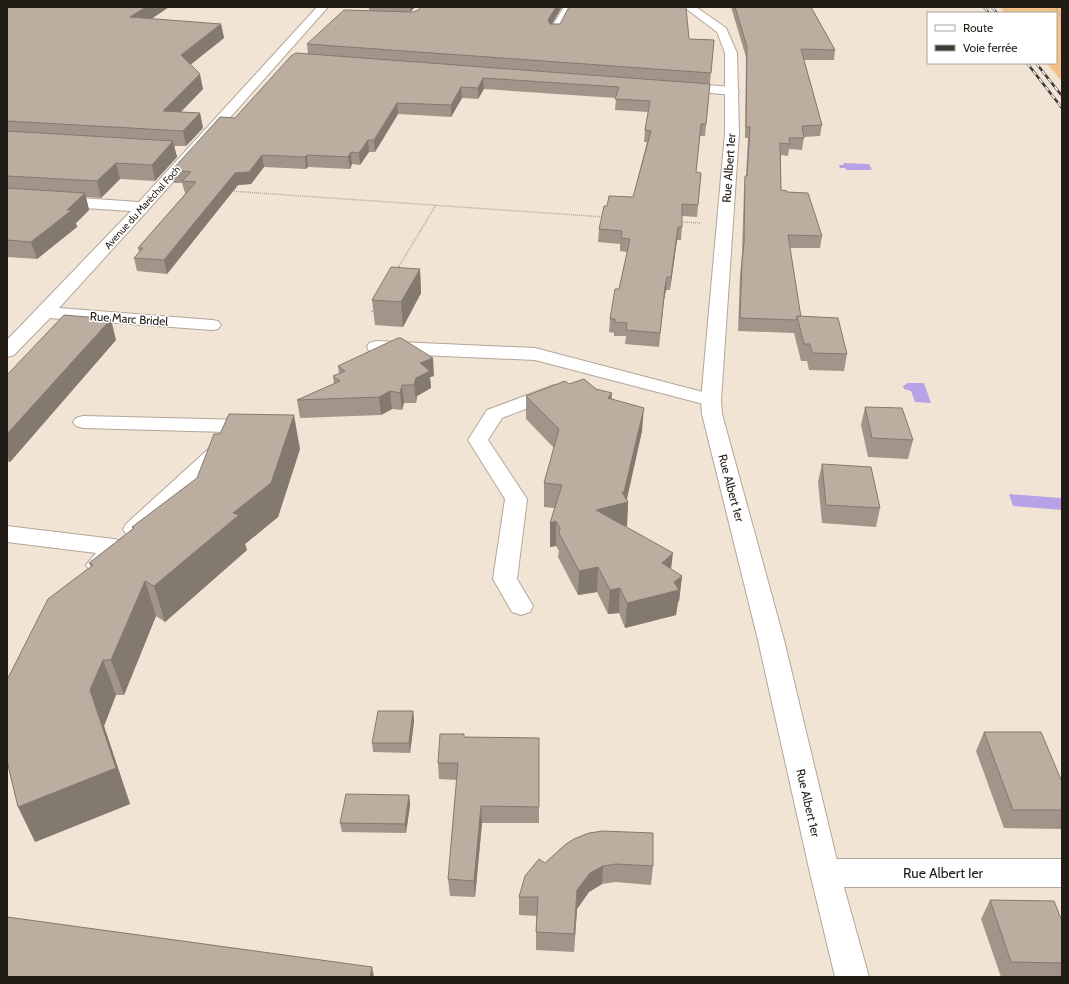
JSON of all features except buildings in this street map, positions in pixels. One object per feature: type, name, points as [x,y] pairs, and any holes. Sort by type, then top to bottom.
[{"type":"street","points":[[555,31],[569,7]]},
{"type":"street","name":"Rue Albert 1er","points":[[689,7],[722,30],[731,53],[732,133],[711,400],[712,414],[771,640],[825,873],[852,977]]},
{"type":"street","name":"Avenue du Maréchal Foch","points":[[7,351],[46,312],[143,207],[184,153],[284,57],[323,11]]},
{"type":"street","points":[[664,85],[732,91]]},
{"type":"street","points":[[7,198],[143,207]]},
{"type":"street","name":"Rue Marc Bridel","points":[[46,312],[212,325]]},
{"type":"street","points":[[376,347],[535,354],[711,400]]},
{"type":"street","points":[[521,606],[504,579],[516,500],[478,440],[494,414],[604,372]]},
{"type":"street","points":[[83,422],[245,426],[114,547],[83,582]]},
{"type":"street","points":[[7,534],[114,547]]},
{"type":"street","name":"Rue Albert Ier","points":[[825,873],[1062,873]]},
{"type":"path","points":[[1056,7],[1062,18]]},
{"type":"path","points":[[228,191],[610,217]]},
{"type":"path","points":[[396,272],[436,205]]},
{"type":"path","points":[[673,221],[704,224]]},
{"type":"path","points":[[372,312],[376,305]]},
{"type":"shaded area","points":[[1000,7],[1062,7],[1062,81],[1047,64],[1057,64],[1057,12],[1004,12]]},
{"type":"shaded area","points":[[843,163],[869,164],[872,170],[847,170],[845,168],[840,168],[839,165],[844,165]]},
{"type":"shaded area","points":[[908,383],[924,383],[931,403],[915,402],[911,391],[904,389],[903,386]]},
{"type":"shaded area","points":[[1009,494],[1061,498],[1062,510],[1013,506]]},
{"type":"railway","points":[[984,7],[988,12]]},
{"type":"railway","points":[[992,7],[996,12]]},
{"type":"railway","points":[[1028,64],[1062,108]]},
{"type":"railway","points":[[1037,64],[1062,96]]}]
